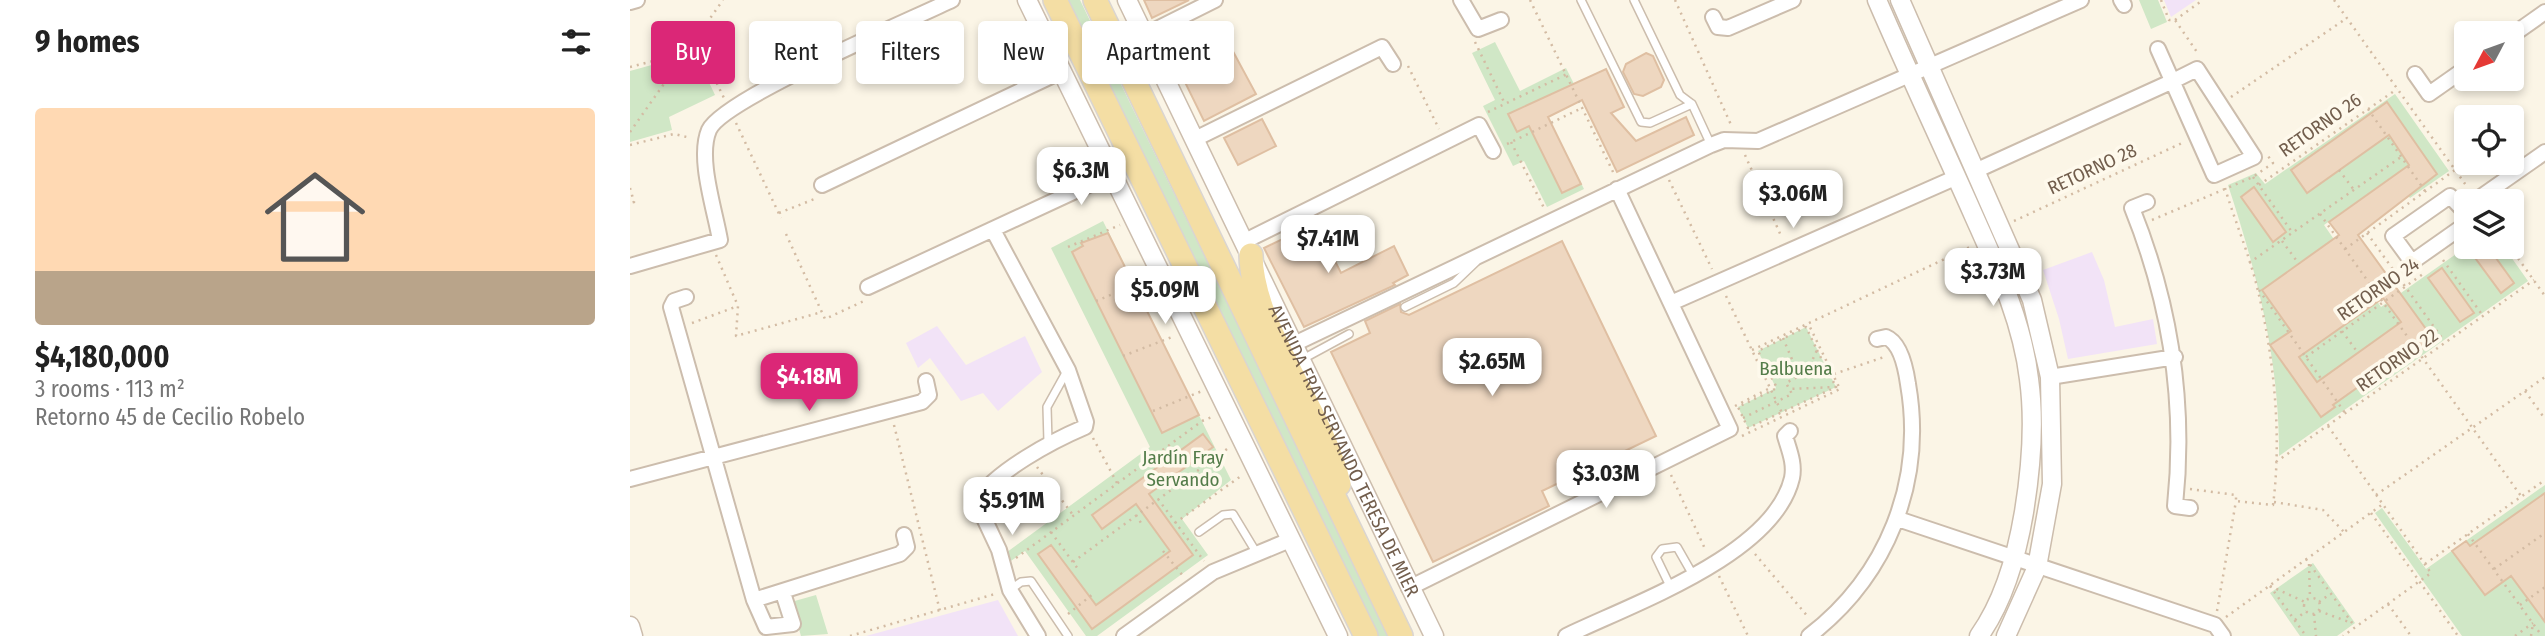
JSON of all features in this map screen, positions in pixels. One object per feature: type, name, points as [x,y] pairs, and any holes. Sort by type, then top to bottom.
[{"type":"main road","points":[[1055,0],[1366,636]]},
{"type":"main road","name":"AVENIDA FRAY SERVANDO TERESA DE MIER","points":[[1095,0],[1401,636]]},
{"type":"main road","points":[[1248,248],[1253,289],[1330,453],[1350,531]]},
{"type":"street","points":[[630,2],[637,0]]},
{"type":"street","points":[[630,266],[720,240],[705,164],[708,135],[730,110],[952,0]]},
{"type":"street","points":[[1027,0],[1037,21]]},
{"type":"street","name":"AVENIDA FRAY SERVANDO TERESA DE MIER","points":[[1127,0],[1136,21]]},
{"type":"street","points":[[1173,21],[1215,0]]},
{"type":"street","points":[[1461,0],[1478,29],[1501,20]]},
{"type":"street","points":[[1713,17],[1718,27],[1728,28],[1793,0]]},
{"type":"street","points":[[1877,0],[2010,296],[2030,380],[2032,437],[2029,479],[2014,560],[1987,625],[1979,636]]},
{"type":"street","points":[[1899,0],[2032,300],[2050,377],[2052,484],[2037,567],[2006,636]]},
{"type":"street","points":[[1292,345],[1711,145],[1724,140],[1758,141],[2081,0]]},
{"type":"street","points":[[2524,27],[2545,12]]},
{"type":"street","points":[[1195,139],[1382,47],[1392,64]]},
{"type":"street","points":[[1975,171],[2173,81],[2197,69],[2254,158],[2214,175],[2173,81],[2158,49]]},
{"type":"street","points":[[2414,74],[2428,94],[2454,76]]},
{"type":"street","points":[[1068,83],[1338,636]]},
{"type":"street","points":[[822,185],[1035,84]]},
{"type":"street","name":"AVENIDA FRAY SERVANDO TERESA DE MIER","points":[[1167,84],[1434,636]]},
{"type":"street","points":[[1248,248],[1479,125],[1493,151]]},
{"type":"street","points":[[2496,189],[2545,152]]},
{"type":"street","points":[[868,287],[1112,174]]},
{"type":"street","points":[[1671,303],[1956,177]]},
{"type":"street","points":[[1409,588],[1727,432],[1729,424],[1724,412],[1617,189]]},
{"type":"street","points":[[2450,196],[2469,209],[2412,262],[2393,236],[2450,196]]},
{"type":"street","points":[[2147,202],[2132,208],[2163,299],[2175,357],[2179,405],[2175,506],[2190,508]]},
{"type":"street","points":[[993,230],[1068,370],[1085,416],[1084,427],[1048,442],[975,501],[1004,566],[1010,590],[1038,636]]},
{"type":"street","points":[[1998,271],[2017,264]]},
{"type":"street","points":[[686,297],[674,301],[671,307],[754,600],[766,627],[793,624],[783,593]]},
{"type":"street","points":[[1813,632],[1855,594],[1885,549],[1898,519],[1910,463],[1913,426],[1907,376],[1899,352],[1891,339],[1877,339]]},
{"type":"street","points":[[2050,377],[2175,357]]},
{"type":"street","points":[[630,479],[927,400],[929,395],[926,381]]},
{"type":"street","points":[[1566,636],[1713,565],[1746,544],[1775,513],[1792,477],[1792,457],[1785,436],[1790,431]]},
{"type":"street","points":[[1898,519],[2219,630]]},
{"type":"street","points":[[754,600],[900,554],[906,547],[904,535]]},
{"type":"street","points":[[1124,636],[1213,572],[1290,540]]},
{"type":"street","points":[[630,626],[633,636]]},
{"type":"lane","points":[[1581,0],[1642,122],[1650,123],[1692,104]]},
{"type":"lane","points":[[1634,0],[1680,95],[1692,104],[1711,145]]},
{"type":"lane","points":[[1405,307],[1454,283],[1487,252]]},
{"type":"lane","points":[[1300,363],[1309,353],[1349,334]]},
{"type":"lane","points":[[1048,442],[1046,407],[1068,370]]},
{"type":"lane","points":[[1199,532],[1223,515],[1233,514],[1256,552]]},
{"type":"lane","points":[[1670,586],[1656,557],[1661,549],[1677,547],[1693,575]]},
{"type":"lane","points":[[1010,590],[1021,582],[1031,581],[1068,636]]},
{"type":"path","points":[[708,21],[723,0]]},
{"type":"path","points":[[1530,0],[1615,173],[1617,189]]},
{"type":"path","points":[[2161,0],[2169,20],[2175,20],[2203,0]]},
{"type":"path","points":[[2334,0],[2454,169]]},
{"type":"path","points":[[2220,105],[2347,18]]},
{"type":"path","points":[[1478,29],[1474,43],[1505,104]]},
{"type":"path","points":[[1392,64],[1405,58],[1445,142]]},
{"type":"path","points":[[630,67],[651,61]]},
{"type":"path","points":[[1479,125],[1476,118],[1567,74]]},
{"type":"path","points":[[630,132],[664,84]]},
{"type":"path","points":[[717,84],[780,219]]},
{"type":"path","name":"RETORNO 26","points":[[2259,185],[2398,89]]},
{"type":"path","points":[[1493,151],[1583,108]]},
{"type":"path","points":[[2368,109],[2426,191]]},
{"type":"path","points":[[630,145],[674,134],[708,135]]},
{"type":"path","points":[[1511,142],[1551,221]]},
{"type":"path","name":"RETORNO 28","points":[[2013,222],[2182,143]]},
{"type":"path","points":[[2249,263],[2401,157]]},
{"type":"path","points":[[1663,168],[1790,431]]},
{"type":"path","points":[[2339,170],[2354,190]]},
{"type":"path","points":[[2345,249],[2454,171]]},
{"type":"path","points":[[2140,226],[2253,177],[2292,233]]},
{"type":"path","points":[[779,213],[817,198],[822,185]]},
{"type":"path","points":[[630,188],[634,202],[630,203]]},
{"type":"path","points":[[2225,188],[2258,289],[2273,393],[2276,462],[2273,503]]},
{"type":"path","points":[[2320,214],[2521,496]]},
{"type":"path","points":[[1068,247],[1134,219]]},
{"type":"path","points":[[2367,233],[2445,343]]},
{"type":"path","points":[[786,234],[825,319],[872,297],[868,287]]},
{"type":"path","points":[[720,240],[716,257],[738,306],[736,336],[822,312]]},
{"type":"path","points":[[2282,240],[2299,264]]},
{"type":"path","points":[[1752,350],[1966,249]]},
{"type":"path","points":[[2518,259],[2545,296]]},
{"type":"path","name":"RETORNO 24","points":[[2433,267],[2443,260],[2483,316]]},
{"type":"path","points":[[1096,301],[1161,274]]},
{"type":"path","name":"RETORNO 24","points":[[2306,357],[2423,274]]},
{"type":"path","name":"RETORNO 22","points":[[2276,462],[2533,280]]},
{"type":"path","points":[[2258,289],[2345,413]]},
{"type":"path","points":[[686,297],[692,324],[738,306]]},
{"type":"path","points":[[1727,432],[1743,436],[1840,389],[1808,323]]},
{"type":"path","points":[[1724,412],[1776,388],[1758,351],[1806,327],[1836,387]]},
{"type":"path","points":[[1123,356],[1188,330]]},
{"type":"path","points":[[2342,331],[2358,353]]},
{"type":"path","points":[[1783,338],[1799,376]]},
{"type":"path","points":[[1743,418],[1792,394],[1786,383],[1807,372],[1817,350]]},
{"type":"path","points":[[1833,374],[1899,352]]},
{"type":"path","points":[[2376,495],[2545,377]]},
{"type":"path","points":[[1153,411],[1216,385]]},
{"type":"path","points":[[1770,389],[1738,407],[1748,428],[1836,387]]},
{"type":"path","points":[[1789,389],[1836,387]]},
{"type":"path","points":[[2525,391],[2545,419]]},
{"type":"path","points":[[890,409],[940,611]]},
{"type":"path","points":[[1004,566],[1202,421],[1228,411]]},
{"type":"path","points":[[2328,426],[2431,573],[2343,636]]},
{"type":"path","points":[[1084,427],[1117,483]]},
{"type":"path","points":[[1073,562],[1218,453],[1243,442]]},
{"type":"path","points":[[1029,456],[1073,515]]},
{"type":"path","points":[[1666,462],[1748,636]]},
{"type":"path","points":[[1175,523],[1231,480],[1256,469]]},
{"type":"path","points":[[2425,564],[2545,480]]},
{"type":"path","points":[[2177,488],[2236,495],[2219,630]]},
{"type":"path","points":[[1158,499],[1213,572]]},
{"type":"path","points":[[2236,501],[2323,510],[2344,531]]},
{"type":"path","points":[[2219,630],[2270,586],[2383,504]]},
{"type":"path","points":[[2371,513],[2458,636]]},
{"type":"path","points":[[1136,515],[1141,523]]},
{"type":"path","points":[[1050,531],[1078,569]]},
{"type":"path","points":[[2494,569],[2545,533]]},
{"type":"path","points":[[2468,534],[2542,636]]},
{"type":"path","points":[[1746,544],[1813,632]]},
{"type":"path","points":[[1163,551],[1191,587]]},
{"type":"path","points":[[2306,559],[2355,627]]},
{"type":"path","points":[[2309,564],[2310,598]]},
{"type":"path","points":[[2270,586],[2305,602]]},
{"type":"path","points":[[2270,586],[2306,636]]},
{"type":"path","points":[[2520,605],[2545,587]]},
{"type":"path","points":[[850,636],[1010,590]]},
{"type":"path","points":[[1059,621],[1093,594]]},
{"type":"path","points":[[2319,601],[2330,594]]},
{"type":"path","points":[[2310,598],[2319,601]]},
{"type":"path","points":[[2305,602],[2310,598]]},
{"type":"path","points":[[2319,601],[2319,611]]},
{"type":"path","points":[[2305,602],[2306,611]]},
{"type":"path","points":[[2388,604],[2411,636]]},
{"type":"path","points":[[2295,620],[2306,611]]},
{"type":"path","points":[[2306,611],[2314,614]]},
{"type":"path","points":[[2314,614],[2319,611],[2351,622]]},
{"type":"path","points":[[2314,614],[2316,636]]},
{"type":"path","points":[[2515,636],[2533,623]]},
{"type":"path","points":[[2531,636],[2533,623]]},
{"type":"shaded area","points":[[2164,0],[2196,0],[2171,17]]},
{"type":"shaded area","points":[[2092,252],[2104,280],[2115,327],[2153,319],[2157,344],[2068,359],[2059,319],[2043,270]]},
{"type":"shaded area","points":[[937,326],[966,365],[1025,336],[1042,372],[998,411],[983,393],[961,401],[930,358],[918,368],[906,343]]},
{"type":"shaded area","points":[[998,600],[1018,636],[866,636]]},
{"type":"green space","points":[[1065,0],[1080,0],[1090,21],[1082,21],[1082,35]]},
{"type":"green space","points":[[2139,0],[2158,0],[2167,22],[2151,29]]},
{"type":"green space","points":[[1495,42],[1520,91],[1566,68],[1582,100],[1548,117],[1584,189],[1547,207],[1524,161],[1513,166],[1483,106],[1495,100],[1472,53]]},
{"type":"green space","points":[[651,65],[651,84],[710,84],[715,95],[669,117],[672,130],[630,142],[630,71]]},
{"type":"green space","points":[[1105,84],[1121,84],[1389,636],[1371,636]]},
{"type":"green space","points":[[2395,94],[2449,171],[2410,198],[2393,176],[2324,225],[2381,307],[2454,255],[2454,259],[2512,259],[2528,281],[2279,456],[2276,386],[2265,318],[2228,185],[2256,173],[2265,184]]},
{"type":"green space","name":"Jardín Fray Servando","points":[[1103,221],[1231,480],[1182,519],[1208,555],[1097,636],[1086,636],[1025,551],[1008,563],[1003,555],[1150,447],[1051,248]]},
{"type":"green space","name":"Balbuena","points":[[1806,327],[1836,387],[1748,428],[1738,407],[1776,388],[1758,351]]},
{"type":"green space","points":[[2545,485],[2545,548],[2509,574],[2545,622],[2545,636],[2462,636],[2375,513],[2382,508],[2426,569]]},
{"type":"green space","points":[[2313,563],[2355,623],[2337,636],[2300,636],[2270,593]]},
{"type":"green space","points":[[816,595],[828,634],[801,636],[791,602]]},
{"type":"building","points":[[1144,0],[1189,0],[1152,18]]},
{"type":"building","points":[[1234,53],[1256,94],[1204,121],[1186,84],[1234,84]]},
{"type":"building","points":[[1646,53],[1653,56],[1664,80],[1661,87],[1643,96],[1634,94],[1623,72],[1626,64]]},
{"type":"building","points":[[1606,69],[1624,107],[1611,113],[1636,141],[1686,117],[1694,135],[1617,172],[1582,100],[1548,117],[1581,184],[1562,193],[1529,126],[1517,132],[1508,114]]},
{"type":"building","points":[[2387,102],[2437,174],[2358,235],[2434,340],[2421,350],[2417,345],[2333,405],[2335,407],[2321,417],[2270,345],[2291,331],[2262,290],[2339,235],[2329,222],[2409,165],[2389,135],[2307,193],[2291,170]],"holes":[[[2383,298],[2401,322],[2317,382],[2299,357]]]},
{"type":"building","points":[[1262,119],[1276,146],[1238,165],[1224,138]]},
{"type":"building","points":[[2254,187],[2286,232],[2273,242],[2241,197]]},
{"type":"building","points":[[1316,223],[1341,273],[1394,246],[1408,275],[1393,283],[1395,285],[1304,327],[1264,248]]},
{"type":"building","points":[[1108,233],[1199,415],[1162,433],[1072,252],[1083,246],[1081,243]]},
{"type":"building","points":[[1562,241],[1656,436],[1542,491],[1549,506],[1433,562],[1331,352],[1370,333],[1365,321],[1400,304],[1401,312],[1409,315]]},
{"type":"building","points":[[2476,259],[2497,259],[2514,283],[2501,293]]},
{"type":"building","points":[[2442,268],[2474,313],[2460,322],[2428,278]]},
{"type":"building","points":[[1203,434],[1213,447],[1149,494],[1193,555],[1092,629],[1038,554],[1051,545],[1096,605],[1170,551],[1136,504],[1102,529],[1092,515]]},
{"type":"building","points":[[2545,493],[2545,622],[2511,576],[2485,595],[2452,551],[2466,541],[2470,546]]}]
